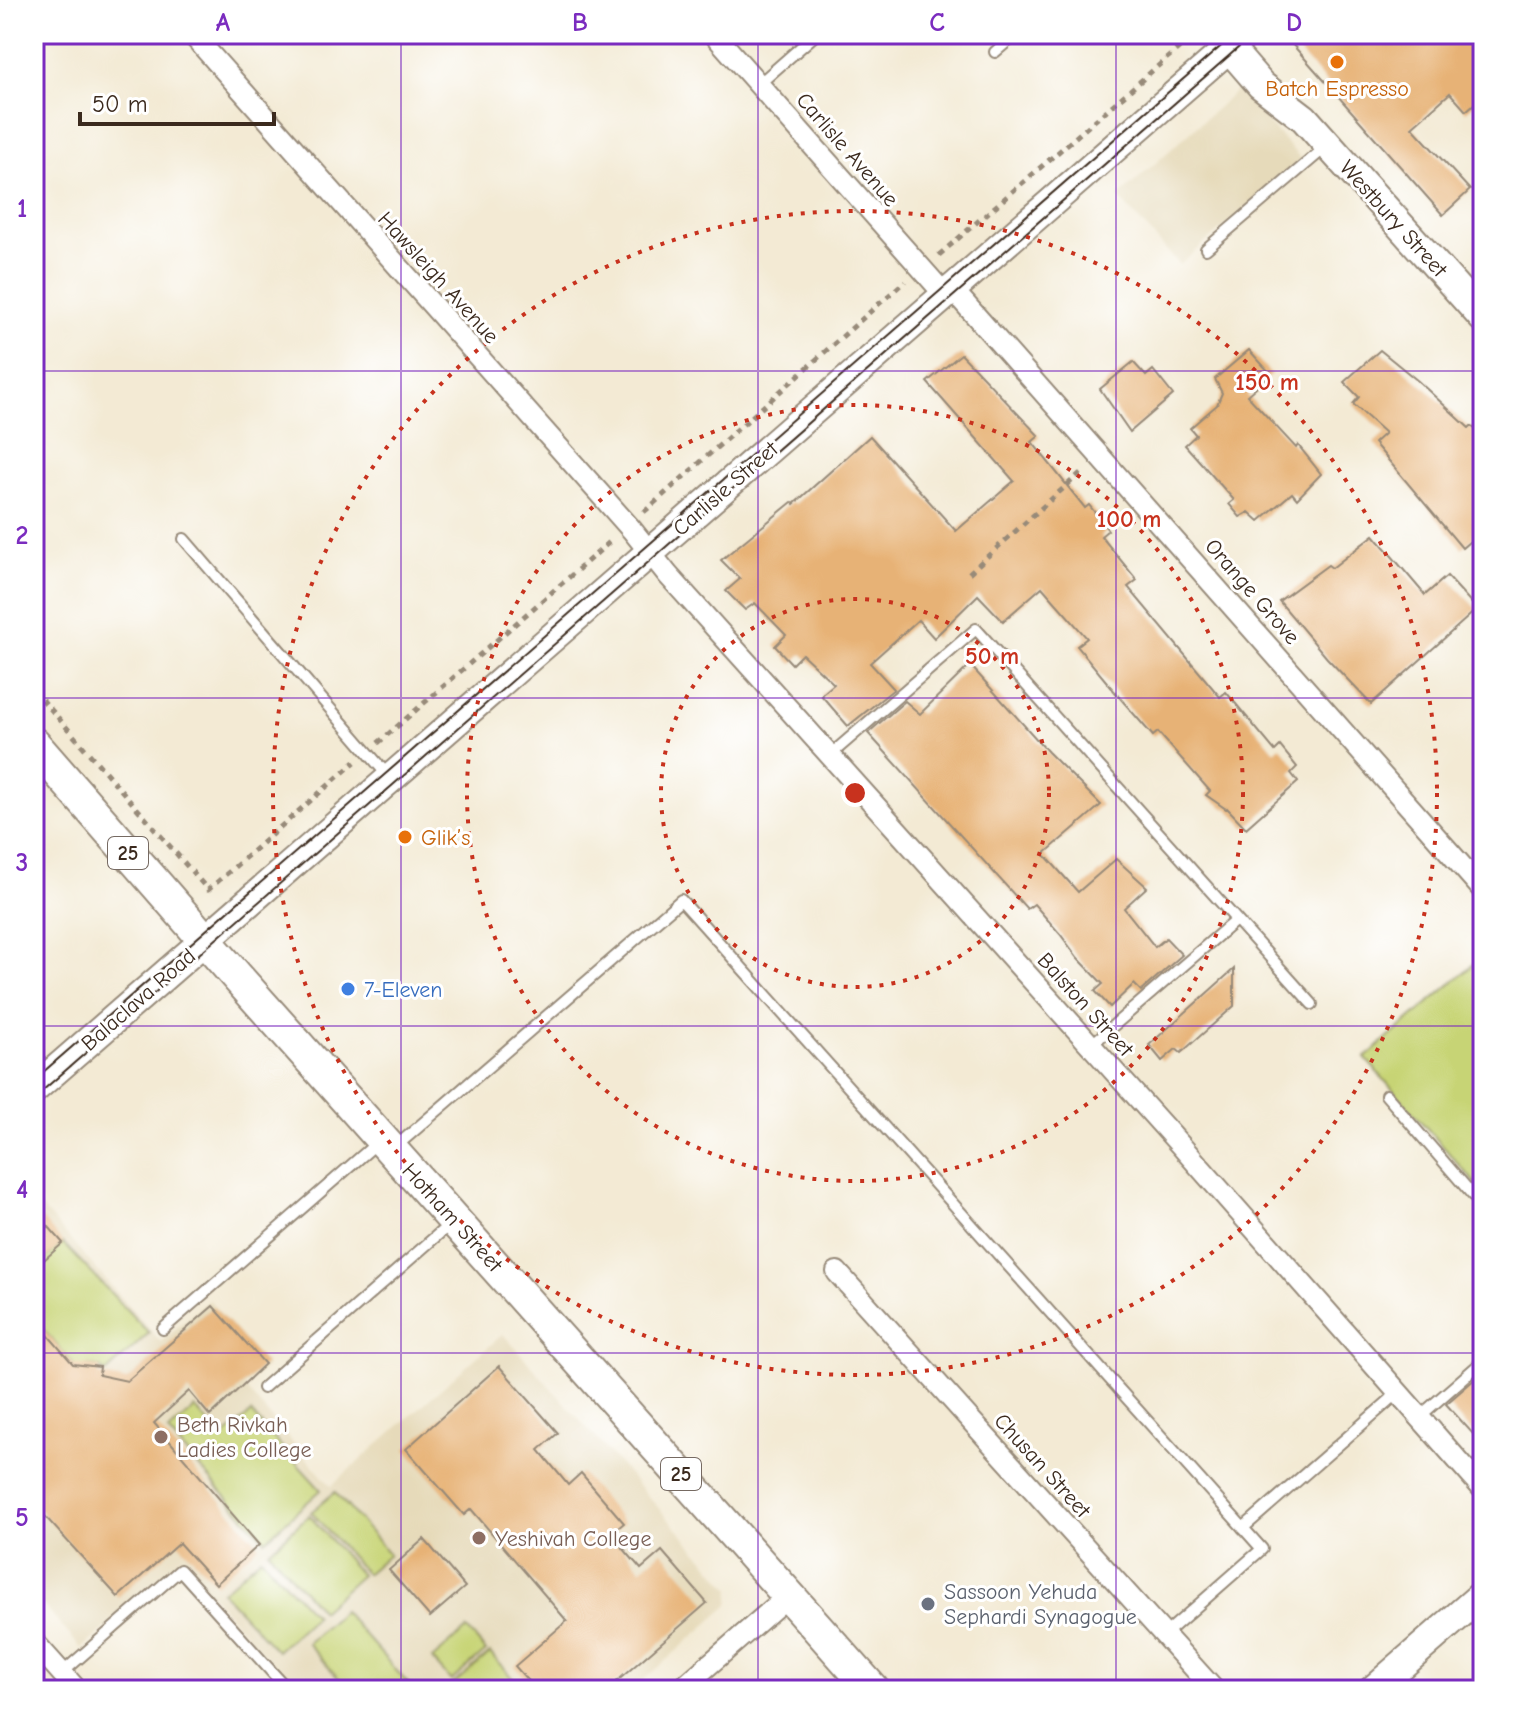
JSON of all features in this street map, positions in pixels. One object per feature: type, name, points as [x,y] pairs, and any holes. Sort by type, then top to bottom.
[{"type":"main road","name":"Westbury Street","points":[[1240,38],[1261,85],[1304,118],[1483,318]]},
{"type":"main road","name":"Carlisle Street","points":[[205,941],[1240,38]]},
{"type":"main road","name":"Hotham Street","points":[[34,744],[205,941],[873,1690]]},
{"type":"main road","name":"Balaclava Road","points":[[34,1089],[205,941]]},
{"type":"main road","points":[[1373,1690],[1482,1596]]},
{"type":"street","name":"Hawsleigh Avenue","points":[[192,34],[650,553]]},
{"type":"street","name":"Carlisle Avenue","points":[[714,34],[759,84],[914,276],[949,293]]},
{"type":"street","name":"Orange Grove","points":[[949,293],[1101,455],[1483,890]]},
{"type":"street","name":"Balston Street","points":[[650,553],[1483,1489]]},
{"type":"street","name":"Chusan Street","points":[[837,1272],[1214,1690]]},
{"type":"street","points":[[680,1690],[789,1595]]},
{"type":"street","points":[[34,1642],[77,1690]]},
{"type":"lane","points":[[759,84],[816,34]]},
{"type":"lane","points":[[995,52],[1016,34]]},
{"type":"lane","points":[[1206,249],[1328,145]]},
{"type":"lane","points":[[184,539],[391,779]]},
{"type":"lane","points":[[829,756],[976,629],[1312,1004]]},
{"type":"lane","points":[[163,1329],[681,900],[1262,1549],[1164,1635]]},
{"type":"lane","points":[[1091,1045],[1236,920]]},
{"type":"lane","points":[[1386,1095],[1483,1207]]},
{"type":"lane","points":[[263,1388],[455,1220]]},
{"type":"lane","points":[[1419,1417],[1483,1361]]},
{"type":"lane","points":[[1243,1528],[1398,1393]]},
{"type":"lane","points":[[62,1673],[180,1570],[288,1690]]},
{"type":"path","points":[[34,690],[208,890],[1195,34]]},
{"type":"path","points":[[896,271],[914,276]]},
{"type":"path","points":[[969,573],[1101,455]]},
{"type":"shaded area","points":[[1238,89],[1301,159],[1180,265],[1118,197]]},
{"type":"shaded area","points":[[34,1199],[161,1342],[209,1300],[267,1366],[244,1387],[331,1486],[503,1334],[731,1589],[729,1605],[632,1690],[295,1690],[181,1561],[82,1649],[34,1595]]},
{"type":"green space","points":[[1483,956],[1483,1192],[1365,1058]]},
{"type":"green space","points":[[63,1243],[149,1333],[106,1373],[99,1367],[88,1366],[81,1373],[34,1319],[34,1269]]},
{"type":"green space","points":[[195,1408],[222,1439],[251,1413],[321,1490],[265,1540],[168,1432]]},
{"type":"green space","points":[[335,1492],[389,1554],[366,1574],[311,1512]]},
{"type":"green space","points":[[309,1515],[361,1575],[321,1611],[269,1551]]},
{"type":"green space","points":[[261,1557],[315,1616],[277,1651],[222,1592]]},
{"type":"green space","points":[[343,1611],[410,1686],[405,1690],[349,1690],[307,1643]]},
{"type":"green space","points":[[467,1629],[486,1651],[451,1681],[432,1659]]},
{"type":"green space","points":[[490,1653],[523,1690],[446,1690]]},
{"type":"building","points":[[1304,34],[1477,34],[1483,41],[1483,96],[1466,111],[1450,93],[1412,127],[1470,190],[1443,215],[1292,44]]},
{"type":"building","points":[[1249,350],[1271,374],[1247,395],[1296,448],[1298,445],[1321,474],[1297,499],[1292,493],[1259,521],[1249,512],[1240,517],[1229,504],[1234,500],[1185,445],[1196,435],[1190,428],[1217,405],[1222,393],[1215,379]]},
{"type":"building","points":[[1380,350],[1469,428],[1471,426],[1483,435],[1483,530],[1462,548],[1374,443],[1385,433],[1353,404],[1359,397],[1344,382]]},
{"type":"building","points":[[961,354],[1039,436],[1032,442],[1085,508],[1089,505],[1108,530],[1101,536],[1137,580],[1128,587],[1220,697],[1226,692],[1275,751],[1280,746],[1297,767],[1291,773],[1298,782],[1246,828],[1227,808],[1206,795],[1210,791],[1158,732],[1153,736],[1120,698],[1077,646],[1087,638],[1042,587],[1003,621],[978,595],[934,638],[918,620],[870,663],[894,689],[848,726],[821,695],[834,684],[802,654],[792,664],[775,646],[786,635],[755,603],[745,610],[726,591],[740,579],[721,560],[792,502],[794,504],[870,436],[956,531],[1014,481],[927,382]]},
{"type":"building","points":[[1133,362],[1146,376],[1153,370],[1173,395],[1130,432],[1100,389]]},
{"type":"building","points":[[1374,535],[1425,595],[1447,576],[1477,609],[1371,704],[1279,601],[1328,565],[1332,568]]},
{"type":"building","points":[[970,665],[1048,752],[1101,805],[1044,854],[1078,892],[1116,859],[1147,887],[1124,908],[1155,947],[1166,938],[1182,955],[1141,991],[1134,984],[1110,1007],[1095,991],[1103,984],[1034,904],[1027,909],[868,733],[905,701],[920,714]]},
{"type":"building","points":[[1234,969],[1234,1006],[1181,1053],[1176,1049],[1162,1061],[1149,1045]]},
{"type":"building","points":[[34,1210],[63,1243],[34,1269]]},
{"type":"building","points":[[213,1306],[265,1364],[210,1416],[189,1391],[154,1423],[259,1545],[216,1584],[179,1543],[118,1597],[34,1504],[34,1319],[73,1364],[100,1367],[99,1375],[127,1381]]},
{"type":"building","points":[[499,1366],[558,1433],[539,1450],[568,1485],[581,1473],[624,1523],[611,1534],[641,1569],[662,1551],[707,1603],[607,1690],[536,1690],[515,1666],[567,1621],[471,1509],[464,1515],[406,1449]]},
{"type":"building","points":[[1483,1372],[1483,1445],[1446,1404]]},
{"type":"building","points":[[424,1539],[465,1587],[430,1617],[389,1570]]},
{"type":"tram line","points":[[34,1080],[1235,34]]},
{"type":"tram line","points":[[34,1098],[1254,34]]},
{"type":"place","name":"Batch Espresso","points":[[1337,62]]},
{"type":"place","name":"Glik’s","points":[[405,837]]},
{"type":"place","name":"7-Eleven","points":[[348,989]]},
{"type":"place","name":"Beth Rivkah Ladies College","points":[[161,1437]]},
{"type":"place","name":"Yeshivah College","points":[[479,1538]]},
{"type":"place","name":"Sassoon Yehuda Sephardi Synagogue","points":[[928,1604]]}]
